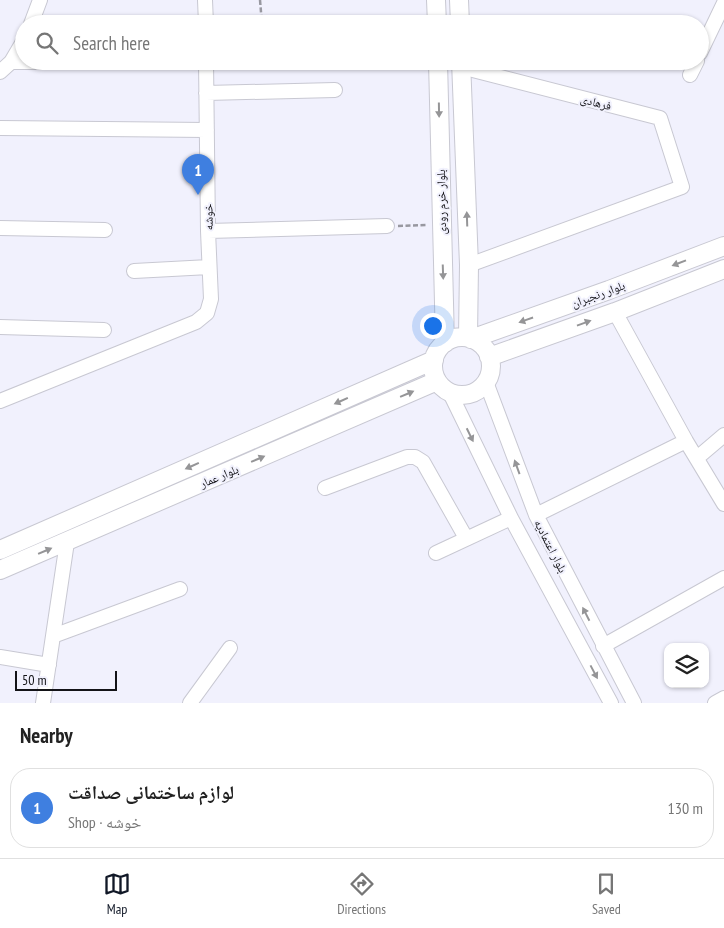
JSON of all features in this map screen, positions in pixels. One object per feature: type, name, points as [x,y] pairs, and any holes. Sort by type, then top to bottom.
[{"type":"main road","points":[[434,15],[436,0]]},
{"type":"main road","points":[[459,0],[460,15]]},
{"type":"main road","name":"بلوار خرم رودی","points":[[438,70],[445,343]]},
{"type":"main road","name":"بلوار خرم رودی","points":[[461,70],[470,338]]},
{"type":"main road","name":"بلوار رنجبران","points":[[470,338],[609,290],[724,246]]},
{"type":"main road","name":"بلوار رنجبران","points":[[489,357],[615,312],[724,270]]},
{"type":"main road","points":[[456,338],[470,338],[482,346],[489,357],[490,370],[486,382],[480,388],[468,394],[458,394],[443,386],[434,371],[434,360],[437,352],[445,343],[456,338]]},
{"type":"main road","name":"بلوار عمار","points":[[0,550],[434,360]]},
{"type":"main road","name":"بلوار عمار","points":[[0,570],[443,386]]},
{"type":"street","points":[[34,15],[40,0]]},
{"type":"street","points":[[205,0],[206,15]]},
{"type":"street","points":[[709,34],[724,3]]},
{"type":"street","points":[[0,72],[11,62],[15,55]]},
{"type":"street","points":[[11,62],[15,62]]},
{"type":"street","name":"خوشه","points":[[0,401],[196,322],[207,313],[211,299],[208,231],[206,70]]},
{"type":"street","name":"فرهادی","points":[[469,265],[682,187],[660,118],[483,70]]},
{"type":"street","points":[[690,75],[692,70]]},
{"type":"street","points":[[206,93],[335,90]]},
{"type":"street","points":[[0,128],[207,130]]},
{"type":"street","points":[[208,231],[387,226]]},
{"type":"street","points":[[0,228],[105,230]]},
{"type":"street","points":[[134,271],[209,267]]},
{"type":"street","points":[[615,312],[686,441],[724,504]]},
{"type":"street","points":[[0,327],[104,330]]},
{"type":"street","name":"بلوار اعتمادیه","points":[[486,382],[536,516],[634,703]]},
{"type":"street","name":"بلوار اعتمادیه","points":[[443,386],[511,518],[611,703]]},
{"type":"street","points":[[697,458],[724,434]]},
{"type":"street","points":[[536,516],[686,441]]},
{"type":"street","points":[[325,488],[408,458],[415,458],[422,462],[466,538]]},
{"type":"street","points":[[436,552],[511,518]]},
{"type":"street","points":[[43,703],[67,542]]},
{"type":"street","points":[[603,646],[724,578]]},
{"type":"street","points":[[53,636],[180,589]]},
{"type":"street","points":[[190,703],[230,648]]},
{"type":"street","points":[[0,657],[49,665]]},
{"type":"street","points":[[715,703],[724,698]]},
{"type":"path","points":[[260,0],[261,15]]},
{"type":"path","points":[[387,226],[442,225]]},
{"type":"place","name":"لوازم ساختمانی صداقت","points":[[198,195]]}]
